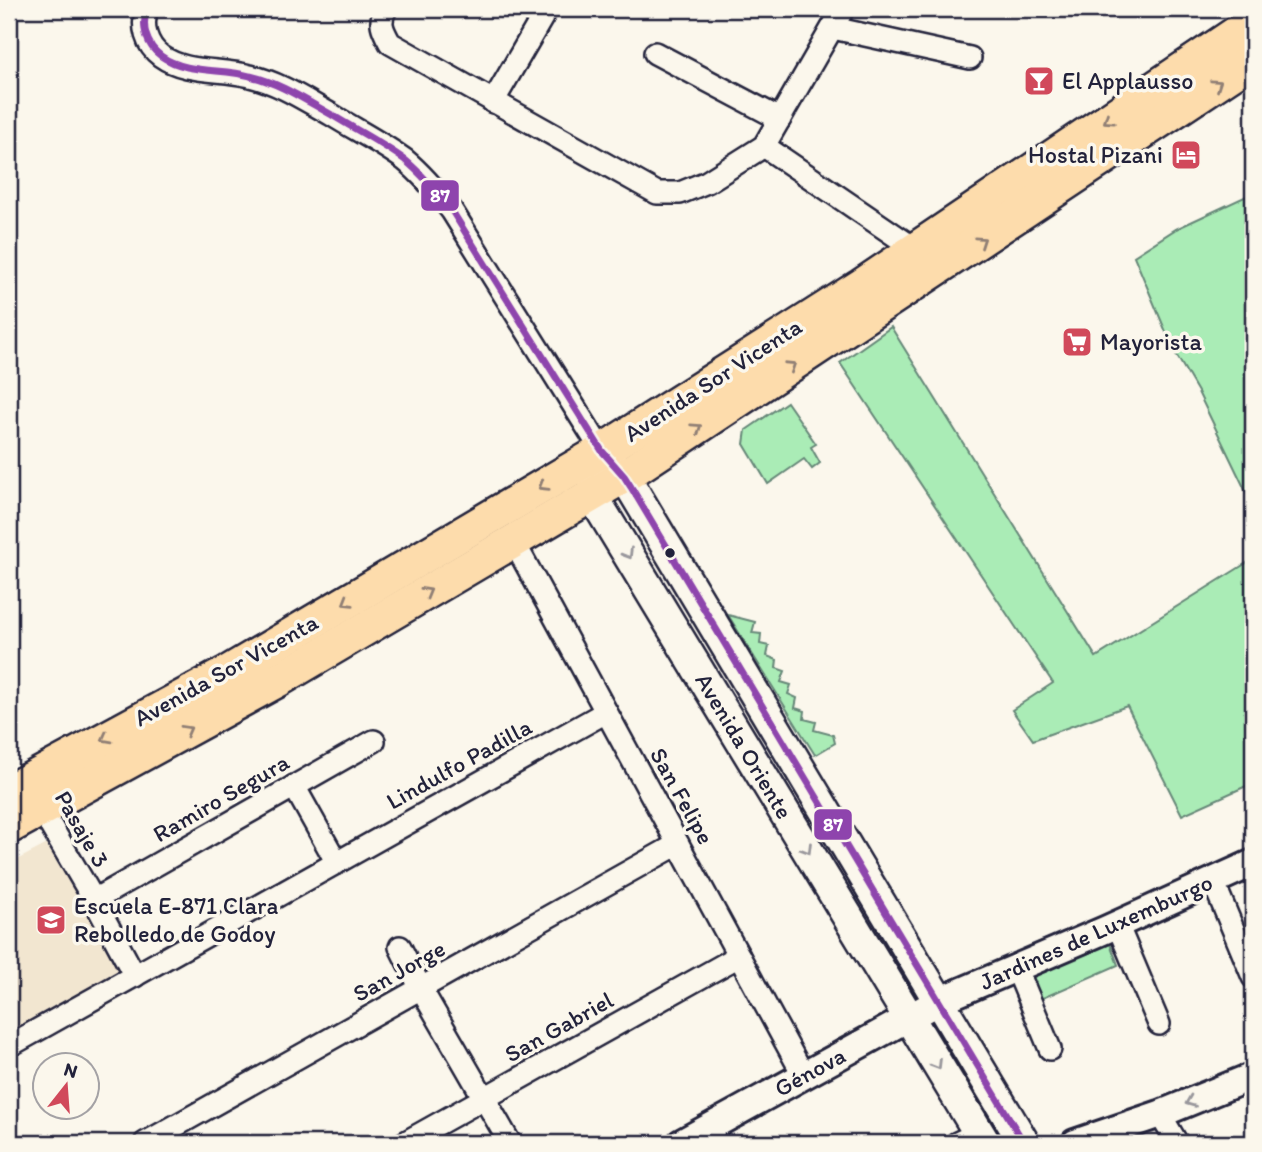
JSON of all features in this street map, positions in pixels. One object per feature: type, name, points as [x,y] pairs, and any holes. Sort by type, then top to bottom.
[{"type":"main road","points":[[1245,40],[1248,9]]},
{"type":"main road","name":"Avenida Sor Vicenta","points":[[9,827],[25,795],[602,452],[902,257],[1245,40]]},
{"type":"main road","name":"Avenida Sor Vicenta","points":[[25,795],[270,684],[625,476],[886,303],[1245,40]]},
{"type":"main road","points":[[886,303],[884,285],[902,257]]},
{"type":"main road","points":[[592,495],[602,452]]},
{"type":"main road","name":"Avenida Oriente","points":[[602,452],[625,476],[1024,1143]]},
{"type":"main road","name":"Avenida Oriente","points":[[592,495],[908,1017],[973,1140]]},
{"type":"main road","points":[[667,619],[697,596]]},
{"type":"main road","points":[[771,791],[785,798],[809,785]]},
{"type":"street","name":"Avenida Oriente","points":[[147,9],[143,19],[146,34],[151,46],[160,55],[187,67],[235,72],[271,82],[391,150],[407,162],[452,211],[602,452]]},
{"type":"street","points":[[493,102],[547,9]]},
{"type":"street","points":[[384,13],[383,30],[390,43],[657,193],[680,193],[706,182],[764,146],[838,18],[970,58]]},
{"type":"street","points":[[655,53],[780,119]]},
{"type":"street","points":[[764,146],[902,257]]},
{"type":"street","name":"San Felipe","points":[[514,542],[804,1076]]},
{"type":"street","name":"Lindulfo Padilla","points":[[9,1046],[606,712]]},
{"type":"street","name":"Ramiro Segura","points":[[94,900],[374,741]]},
{"type":"street","points":[[294,786],[337,863]]},
{"type":"street","name":"Pasaje 3","points":[[25,795],[94,900],[135,976]]},
{"type":"street","name":"San Jorge","points":[[145,1143],[678,844]]},
{"type":"street","name":"Jardines de Luxemburgo","points":[[939,1001],[1253,863]]},
{"type":"street","points":[[1213,881],[1253,976]]},
{"type":"street","points":[[1117,924],[1158,1024]]},
{"type":"street","points":[[400,947],[421,989],[510,1143]]},
{"type":"street","name":"San Gabriel","points":[[404,1143],[739,957]]},
{"type":"street","points":[[1016,967],[1050,1049]]},
{"type":"street","name":"Génova","points":[[685,1142],[939,1001]]},
{"type":"street","points":[[1075,1143],[1160,1114],[1253,1076]]},
{"type":"street","points":[[1160,1114],[1177,1143]]},
{"type":"shaded area","name":"Escuela E-871 Clara Rebolledo de Godoy","points":[[51,842],[124,976],[9,1038],[9,864]]},
{"type":"green space","points":[[1253,193],[1253,506],[1198,392],[1174,351],[1134,256],[1176,229]]},
{"type":"green space","points":[[891,327],[1096,657],[1253,559],[1253,783],[1182,815],[1127,706],[1033,740],[1012,710],[1053,683],[840,363]]},
{"type":"green space","points":[[787,402],[816,444],[811,447],[820,463],[812,469],[804,459],[768,484],[744,444],[746,430]]},
{"type":"green space","points":[[728,615],[755,622],[752,633],[761,634],[760,644],[769,646],[767,656],[777,660],[776,668],[785,671],[781,682],[791,685],[788,694],[797,698],[795,708],[805,711],[804,719],[816,722],[814,730],[833,735],[835,743],[815,755]]},
{"type":"green space","points":[[1105,930],[1118,965],[1036,1001],[1024,970]]},
{"type":"transit line","name":"87","points":[[147,9],[146,35],[161,56],[181,66],[250,76],[292,92],[405,160],[430,184],[452,211],[602,451],[631,487],[1024,1143]]},
{"type":"place","name":"El Applausso","points":[[1039,81]]},
{"type":"place","name":"Hostal Pizani","points":[[1186,155]]},
{"type":"place","name":"Mayorista","points":[[1077,342]]},
{"type":"place","name":"Escuela E-871 Clara Rebolledo de Godoy","points":[[51,920]]}]
